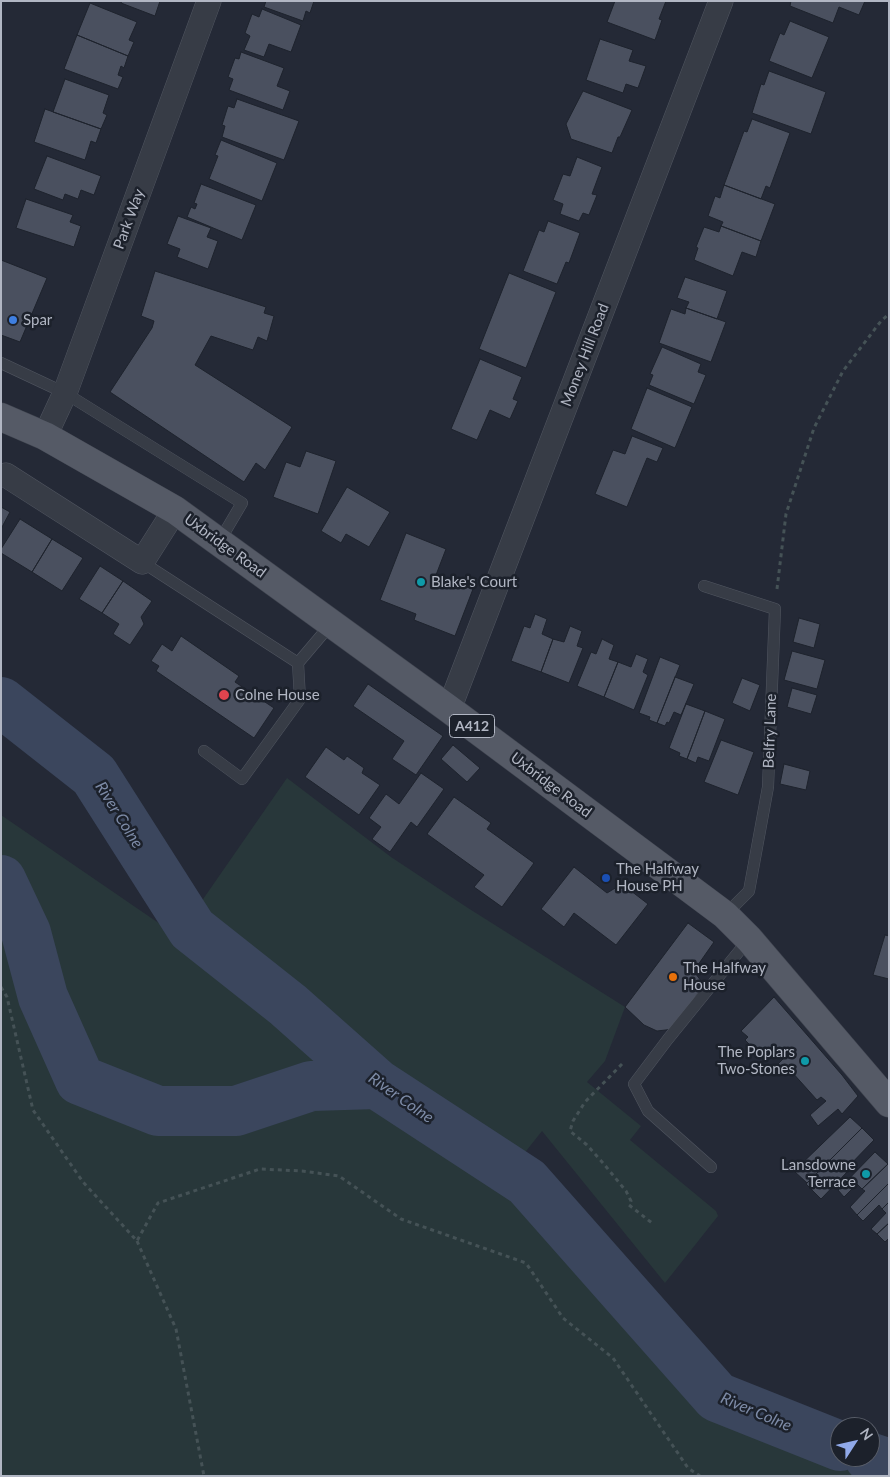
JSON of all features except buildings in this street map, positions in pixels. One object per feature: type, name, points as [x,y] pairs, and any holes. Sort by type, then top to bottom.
[{"type":"main road","name":"Uxbridge Road","points":[[1,416],[45,436],[175,510],[449,709],[725,916],[749,939],[889,1103]]},
{"type":"street","name":"Park Way","points":[[45,436],[65,393],[209,1]]},
{"type":"street","name":"Money Hill Road","points":[[449,709],[721,1]]},
{"type":"street","points":[[6,475],[142,562]]},
{"type":"street","name":"Uxbridge Road","points":[[142,562],[175,510]]},
{"type":"lane","points":[[1,364],[65,393],[242,503],[219,542]]},
{"type":"lane","points":[[142,562],[298,663]]},
{"type":"lane","points":[[704,586],[775,610]]},
{"type":"lane","name":"Belfry Lane","points":[[725,916],[748,891],[768,787],[775,610]]},
{"type":"lane","points":[[204,751],[242,779],[300,699],[298,663],[331,624]]},
{"type":"lane","points":[[711,1167],[648,1111],[634,1084],[749,939]]},
{"type":"path","points":[[775,610],[786,514],[814,428],[843,371],[881,321],[889,314]]},
{"type":"path","points":[[1,987],[7,997],[33,1110],[83,1182],[137,1241],[176,1329],[204,1476]]},
{"type":"path","points":[[628,1057],[585,1102],[573,1121],[570,1131],[587,1145],[614,1177],[629,1196],[631,1201],[629,1205],[652,1223]]},
{"type":"path","points":[[137,1241],[158,1203],[260,1169],[302,1171],[339,1176],[401,1219],[526,1263],[563,1318],[612,1358],[688,1468],[700,1476]]},
{"type":"shaded area","points":[[287,778],[391,857],[625,1007],[605,1061],[587,1082],[641,1126],[630,1140],[716,1211],[718,1216],[665,1283],[542,1131],[515,1165],[529,1174],[725,1384],[830,1427],[830,1467],[880,1467],[880,1448],[889,1452],[889,1476],[1,1476],[1,815],[376,1072],[196,919],[199,905]]},
{"type":"waterway","name":"River Colne","points":[[1,702],[94,775],[192,929],[288,1005],[377,1084],[527,1182],[717,1397],[830,1442]]},
{"type":"waterway","points":[[1,880],[26,933],[43,997],[80,1080],[158,1111],[236,1111],[311,1086],[377,1084]]},
{"type":"waterway","name":"River Colne","points":[[880,1461],[889,1464]]},
{"type":"place","name":"Spar","points":[[13,320]]},
{"type":"place","name":"Blake's Court","points":[[421,582]]},
{"type":"place","name":"Colne House","points":[[224,695]]},
{"type":"place","name":"The Halfway House PH","points":[[606,878]]},
{"type":"place","name":"The Halfway House","points":[[673,977]]},
{"type":"place","name":"The Poplars Two-Stones","points":[[805,1061]]},
{"type":"place","name":"Lansdowne Terrace","points":[[866,1174]]}]
